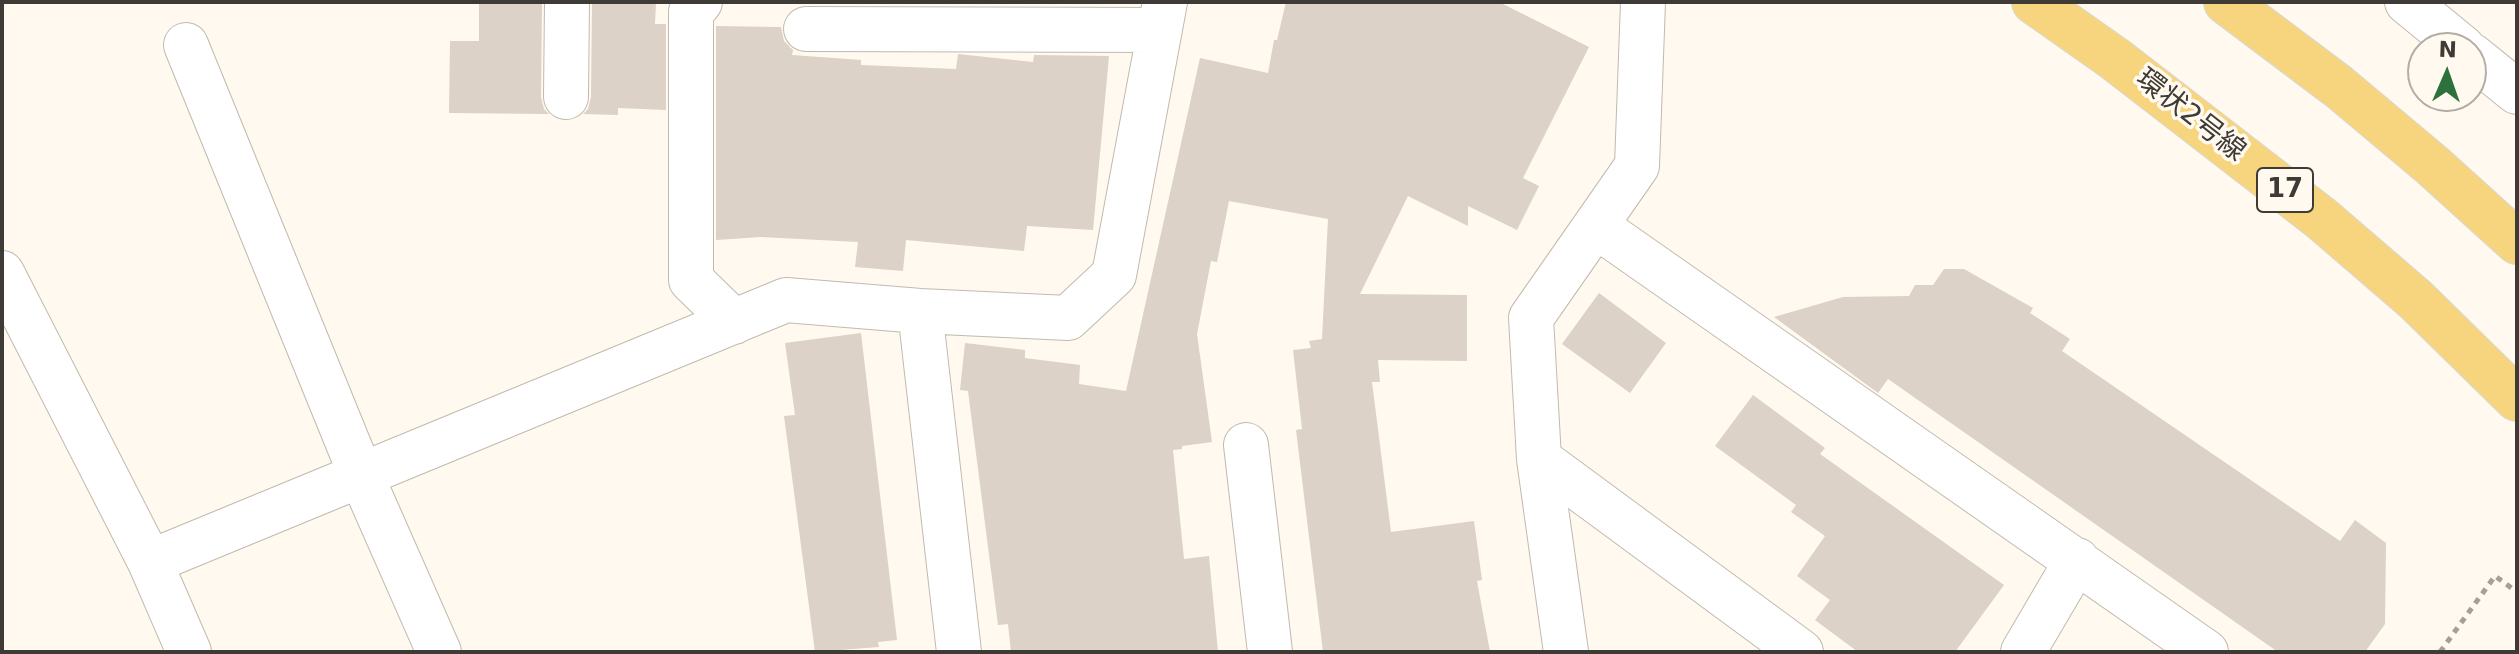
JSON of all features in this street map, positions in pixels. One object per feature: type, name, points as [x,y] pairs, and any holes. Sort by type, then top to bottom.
[{"type":"main road","name":"環状2号線","points":[[2034,2],[2115,59],[2322,219],[2416,300],[2517,399]]},
{"type":"main road","points":[[2226,2],[2339,87],[2517,242]]},
{"type":"street","points":[[566,97],[567,2]]},
{"type":"street","points":[[700,2],[691,12],[691,280],[734,322]]},
{"type":"street","points":[[1566,652],[1539,459],[1531,318],[1637,166],[1643,2]]},
{"type":"street","points":[[2407,2],[2444,32]]},
{"type":"street","points":[[150,562],[786,300],[920,311],[1068,318],[1114,275],[1162,16],[806,29]]},
{"type":"street","points":[[186,45],[361,475],[439,652]]},
{"type":"street","points":[[2487,68],[2517,92]]},
{"type":"street","points":[[1596,226],[2206,652]]},
{"type":"street","points":[[2,273],[150,562],[189,652]]},
{"type":"street","points":[[920,311],[959,652]]},
{"type":"street","points":[[1246,445],[1270,652]]},
{"type":"street","points":[[1539,459],[1801,652]]},
{"type":"street","points":[[2023,652],[2077,560]]},
{"type":"path","points":[[2440,652],[2495,576],[2517,592]]},
{"type":"building","points":[[479,2],[542,2],[541,97],[549,114],[449,113],[450,41],[479,41]]},
{"type":"building","points":[[592,2],[656,2],[655,24],[666,24],[666,110],[618,108],[618,115],[583,114],[591,97]]},
{"type":"building","points":[[1286,2],[1499,2],[1589,47],[1523,178],[1539,186],[1517,230],[1468,206],[1468,226],[1408,196],[1360,294],[1467,295],[1467,361],[1378,360],[1380,382],[1372,382],[1391,532],[1474,521],[1482,580],[1477,581],[1490,652],[1323,652],[1296,430],[1302,429],[1293,350],[1311,348],[1309,341],[1322,339],[1328,219],[1229,201],[1217,262],[1211,261],[1197,334],[1212,442],[1173,450],[1184,559],[1209,556],[1218,652],[1011,652],[1008,624],[998,625],[968,391],[960,390],[965,343],[1025,350],[1025,358],[1080,365],[1079,384],[1126,391],[1200,58],[1268,73]]},
{"type":"building","points":[[716,26],[781,27],[784,41],[793,50],[792,55],[861,60],[861,65],[956,69],[958,54],[1033,62],[1034,55],[1109,56],[1093,230],[1027,226],[1024,251],[906,240],[903,271],[855,267],[858,242],[761,237],[716,240]]},
{"type":"building","points":[[1944,269],[1964,269],[2033,308],[2030,313],[2070,339],[2062,351],[2340,541],[2355,520],[2386,543],[2385,624],[2365,652],[2278,652],[1888,379],[1878,393],[1774,317],[1843,297],[1909,296],[1915,285],[1933,285]]},
{"type":"building","points":[[1599,293],[1666,343],[1630,393],[1562,344]]},
{"type":"building","points":[[861,333],[897,640],[878,642],[879,647],[815,652],[784,416],[795,415],[785,343]]},
{"type":"building","points":[[1753,395],[1825,448],[1820,454],[2004,585],[1955,652],[1858,652],[1815,620],[1830,600],[1797,576],[1825,536],[1791,512],[1796,505],[1715,446]]}]
